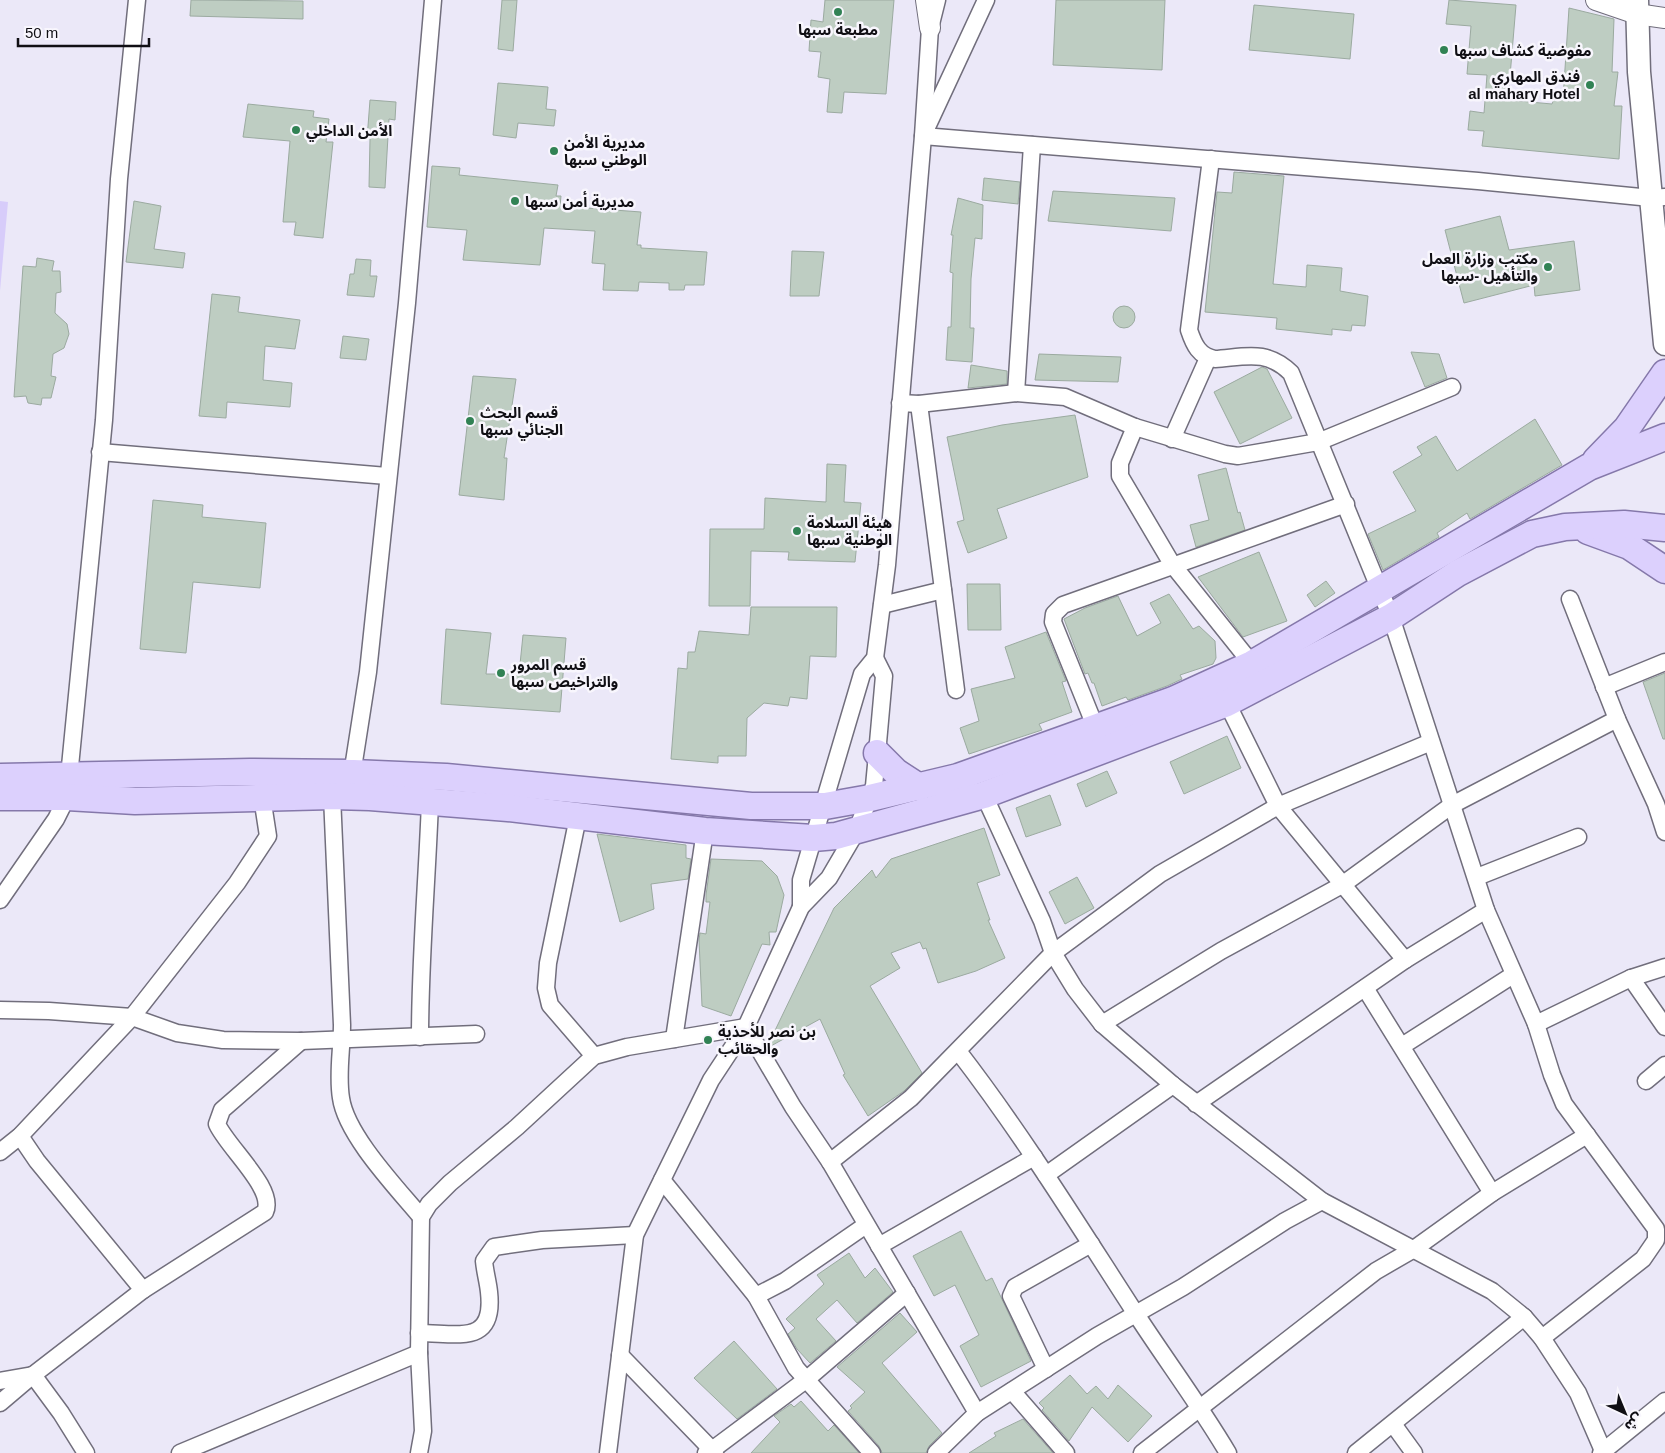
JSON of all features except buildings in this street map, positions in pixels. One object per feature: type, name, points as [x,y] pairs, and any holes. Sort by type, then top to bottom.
[{"type":"main road","points":[[1637,7],[1639,72],[1658,198],[1665,344]]},
{"type":"main road","points":[[1589,468],[1627,428],[1665,373]]},
{"type":"main road","points":[[0,777],[68,786],[135,801],[262,797],[446,776],[751,806],[825,806],[870,798],[958,777],[1095,726],[1173,700],[1252,664],[1589,468],[1665,437]]},
{"type":"main road","points":[[0,797],[68,786],[250,772],[430,802],[508,808],[705,831],[813,838],[856,832],[984,795],[1227,703],[1391,616],[1458,573],[1532,534],[1565,527],[1624,524],[1665,528]]},
{"type":"main road","points":[[1565,527],[1593,532],[1629,546],[1665,570]]},
{"type":"main road","points":[[877,753],[896,772],[919,787]]},
{"type":"street","points":[[0,900],[56,820],[68,786],[100,452],[119,179],[137,0]]},
{"type":"street","points":[[421,1217],[370,1156],[348,1119],[341,1100],[339,1055],[342,1039],[344,788],[368,672],[407,303],[433,0]]},
{"type":"street","points":[[801,907],[801,880],[813,838],[825,806],[862,674],[875,658],[882,606],[923,136],[930,28],[926,0]]},
{"type":"street","points":[[930,28],[938,0]]},
{"type":"street","points":[[923,136],[986,0]]},
{"type":"street","points":[[1596,0],[1637,7],[1665,18]]},
{"type":"street","points":[[923,136],[1658,198]]},
{"type":"street","points":[[1016,393],[1032,145]]},
{"type":"street","points":[[1211,159],[1189,330],[1200,352],[1208,358],[1263,356],[1280,362],[1291,373],[1391,616],[1430,742],[1477,877],[1486,910],[1536,1024],[1552,1075],[1564,1104],[1656,1229],[1656,1240],[1644,1259],[1542,1338]]},
{"type":"street","points":[[1172,439],[1208,358]]},
{"type":"street","points":[[900,404],[920,404],[1016,393],[1065,397],[1135,427],[1172,439],[1238,456],[1318,442],[1452,387]]},
{"type":"street","points":[[920,404],[956,690]]},
{"type":"street","points":[[1135,427],[1120,462],[1120,476],[1172,564],[1252,664]]},
{"type":"street","points":[[100,452],[388,476]]},
{"type":"street","points":[[1095,726],[1053,622],[1054,614],[1063,605],[1172,564],[1346,504]]},
{"type":"street","points":[[882,606],[943,590]]},
{"type":"street","points":[[1570,599],[1617,720],[1660,802],[1665,832]]},
{"type":"street","points":[[608,1453],[635,1235],[711,1080],[746,1027],[801,907],[829,878],[856,832],[874,786],[884,676],[875,658]]},
{"type":"street","points":[[1604,687],[1665,662]]},
{"type":"street","points":[[1227,703],[1278,806],[1405,960]]},
{"type":"street","points":[[1102,1024],[1221,951],[1342,885],[1452,806],[1617,720]]},
{"type":"street","points":[[830,1162],[911,1098],[1053,953],[1160,874],[1278,806],[1430,742]]},
{"type":"street","points":[[984,795],[1042,921],[1053,953],[1075,989],[1102,1024],[1172,1086],[1322,1201],[1492,1291],[1524,1318],[1542,1338],[1578,1393],[1603,1452],[1665,1401]]},
{"type":"street","points":[[0,1152],[20,1136],[132,1017],[237,883],[266,841],[268,830],[262,797]]},
{"type":"street","points":[[420,1037],[420,963],[426,900],[430,802]]},
{"type":"street","points":[[578,817],[548,963],[546,988],[550,1005],[594,1056]]},
{"type":"street","points":[[674,1039],[705,831]]},
{"type":"street","points":[[1477,877],[1578,837]]},
{"type":"street","points":[[1196,1104],[1405,960],[1486,910]]},
{"type":"street","points":[[1536,1024],[1631,978],[1665,968]]},
{"type":"street","points":[[1402,1046],[1513,975]]},
{"type":"street","points":[[1631,978],[1665,1026]]},
{"type":"street","points":[[1365,988],[1492,1193]]},
{"type":"street","points":[[0,1010],[49,1011],[132,1017],[196,1037],[223,1040],[301,1041],[476,1034]]},
{"type":"street","points":[[419,1453],[423,1432],[419,1353],[421,1217],[429,1204],[450,1183],[517,1127],[594,1056],[627,1047],[746,1027]]},
{"type":"street","points":[[746,1027],[793,1107],[830,1162],[977,1413]]},
{"type":"street","points":[[0,1403],[33,1375],[143,1290],[265,1212],[268,1207],[266,1195],[222,1136],[217,1124],[222,1110],[301,1041]]},
{"type":"street","points":[[958,1050],[1008,1116],[1135,1313],[1200,1406],[1228,1453]]},
{"type":"street","points":[[1646,1081],[1665,1065]]},
{"type":"street","points":[[1046,1175],[1172,1086]]},
{"type":"street","points":[[1142,1453],[1200,1406],[1376,1272],[1414,1249],[1492,1193],[1587,1135]]},
{"type":"street","points":[[20,1136],[37,1161],[143,1290]]},
{"type":"street","points":[[879,1246],[1034,1157]]},
{"type":"street","points":[[662,1180],[756,1296],[796,1368],[872,1453]]},
{"type":"street","points":[[936,1453],[977,1413],[1135,1313],[1183,1287],[1285,1221],[1322,1201]]},
{"type":"street","points":[[756,1296],[785,1281],[866,1225]]},
{"type":"street","points":[[419,1333],[475,1333],[483,1328],[488,1317],[490,1299],[484,1261],[494,1247],[534,1241],[635,1235]]},
{"type":"street","points":[[1046,1369],[1011,1296],[1016,1287],[1090,1244]]},
{"type":"street","points":[[620,1355],[711,1452],[806,1379],[907,1293]]},
{"type":"street","points":[[1356,1453],[1524,1318]]},
{"type":"street","points":[[180,1453],[419,1353]]},
{"type":"street","points":[[0,1381],[33,1375]]},
{"type":"street","points":[[33,1375],[61,1413],[86,1453]]},
{"type":"street","points":[[1012,1391],[1066,1453]]},
{"type":"street","points":[[1393,1424],[1414,1453]]},
{"type":"shaded area","points":[[0,201],[8,202],[0,291]]},
{"type":"place","name":"مطبعة سبها","points":[[838,12]]},
{"type":"place","name":"مفوضية كشاف سبها","points":[[1444,50]]},
{"type":"place","name":"فندق المهاري al mahary Hotel","points":[[1590,85]]},
{"type":"place","name":"الأمن الداخلي","points":[[296,130]]},
{"type":"place","name":"مديرية الأمن الوطني سبها","points":[[554,151]]},
{"type":"place","name":"مديرية أمن سبها","points":[[515,201]]},
{"type":"place","name":"مكتب وزارة العمل والتأهيل -سبها","points":[[1548,267]]},
{"type":"place","name":"قسم البحث الجنائي سبها","points":[[470,421]]},
{"type":"place","name":"هيئة السلامة الوطنية سبها","points":[[797,531]]},
{"type":"place","name":"قسم المرور والتراخيص سبها","points":[[501,673]]},
{"type":"place","name":"بن نصر للأحذية والحقائب","points":[[708,1040]]}]
